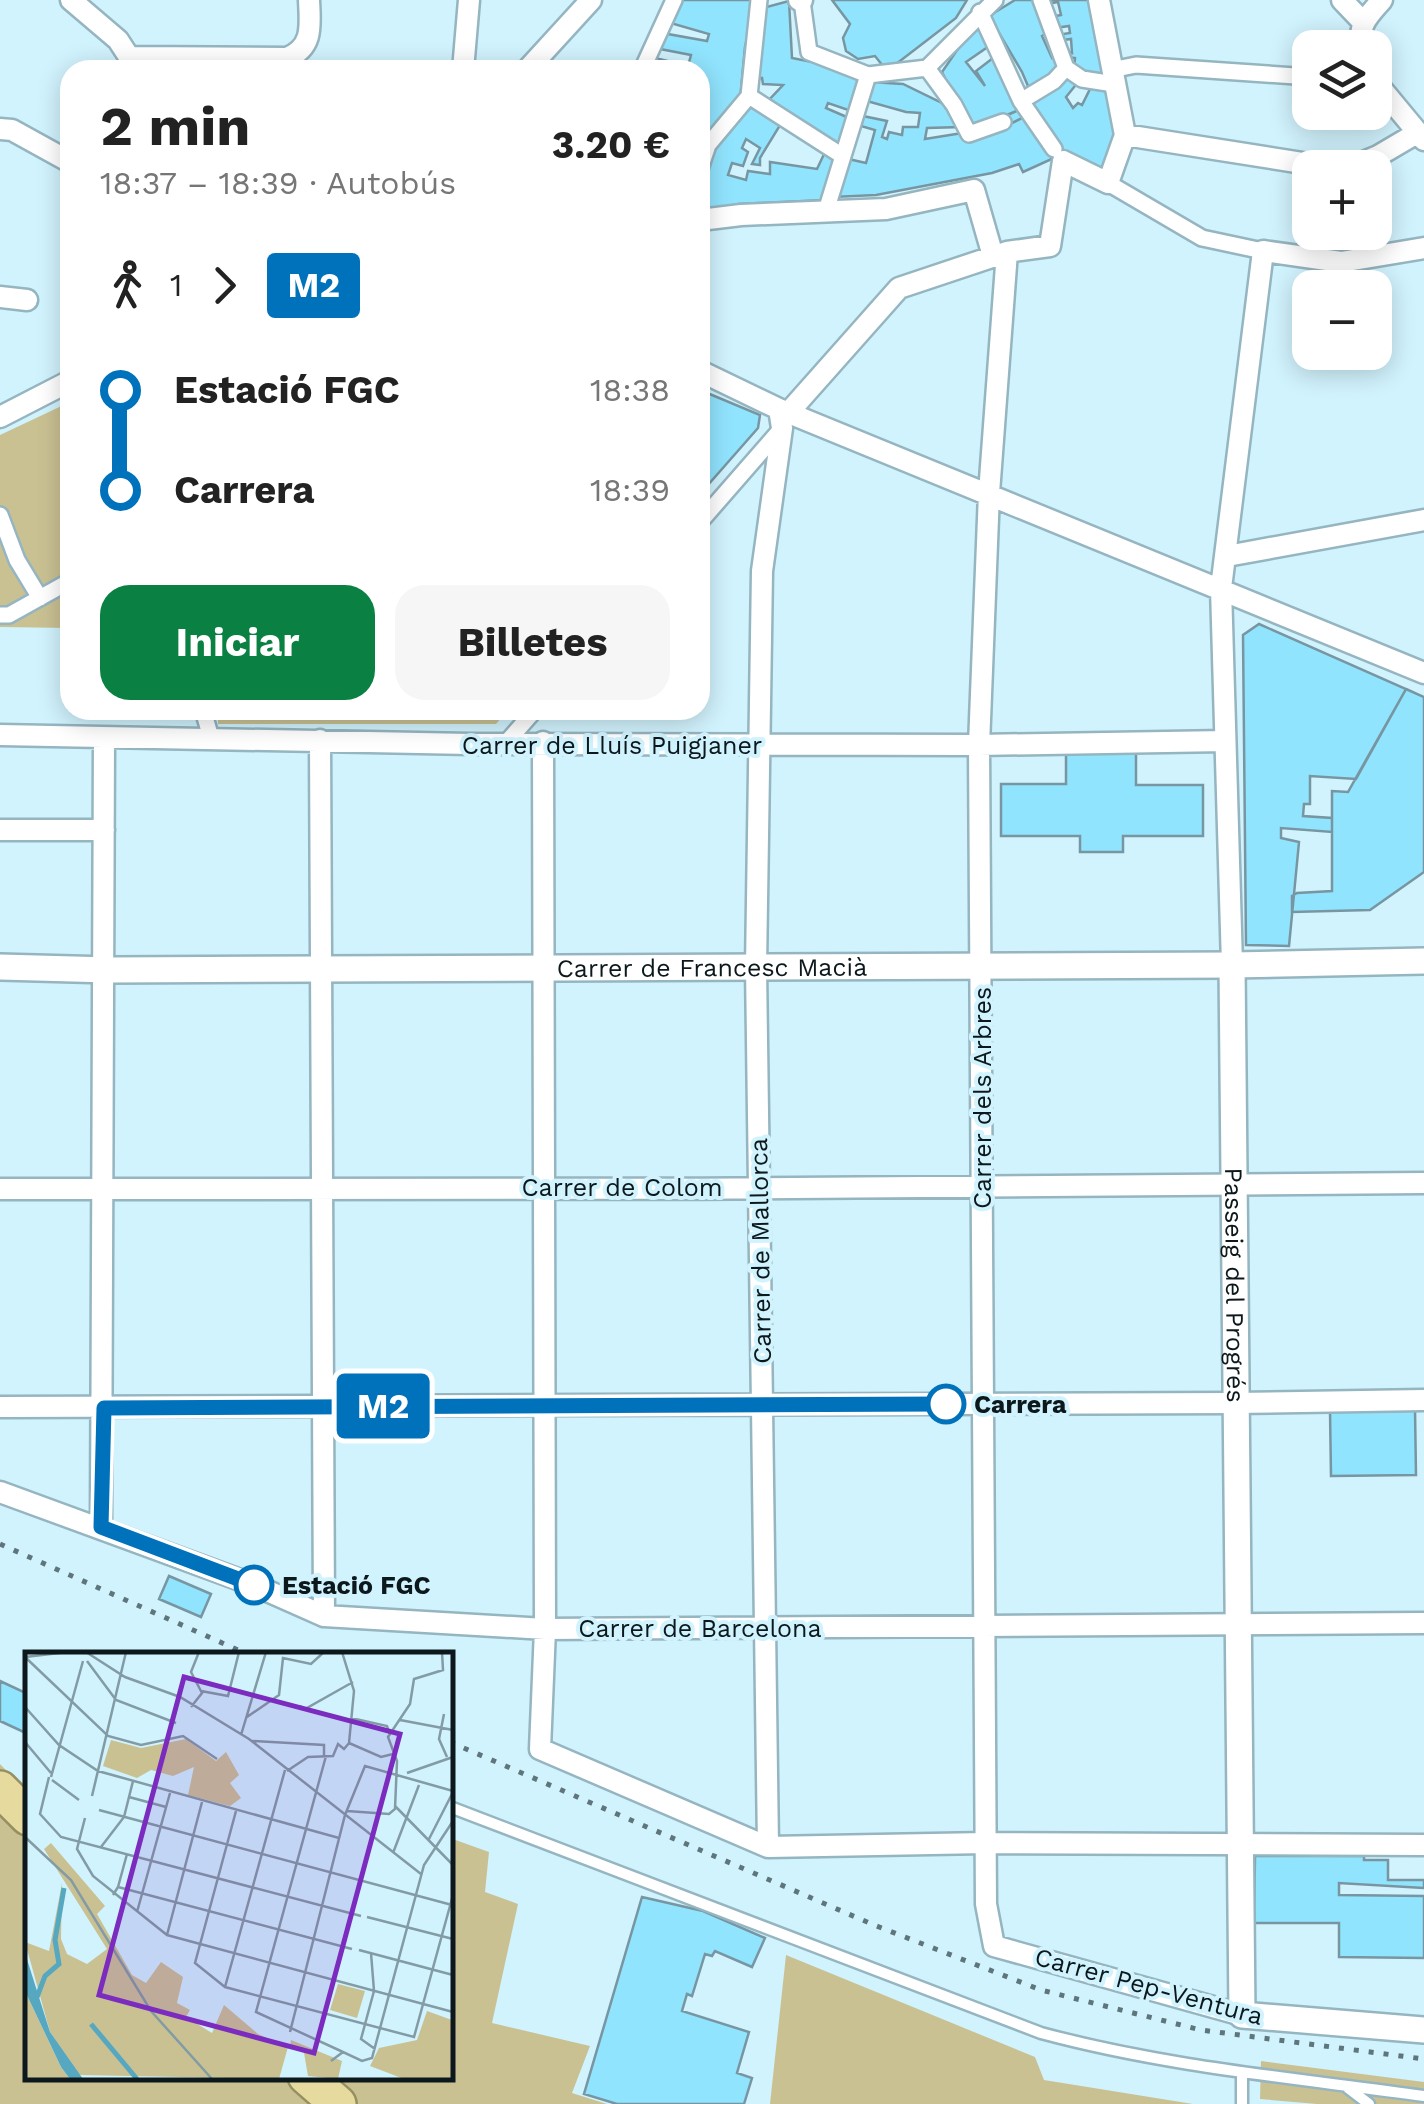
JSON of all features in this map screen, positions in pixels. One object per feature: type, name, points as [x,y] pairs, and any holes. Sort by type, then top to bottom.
[{"type":"highway","points":[[309,2079],[338,2104]]},
{"type":"street","points":[[71,0],[118,40],[131,60]]},
{"type":"street","points":[[213,60],[292,56],[301,50],[310,34],[309,0]]},
{"type":"street","points":[[464,60],[469,0]]},
{"type":"street","points":[[537,60],[590,0]]},
{"type":"street","points":[[647,60],[674,0]]},
{"type":"street","points":[[710,144],[749,96],[759,0]]},
{"type":"street","points":[[801,0],[810,52],[868,75],[927,68],[986,7],[1024,108],[1059,156],[1202,238],[1341,262],[1424,248]]},
{"type":"street","points":[[1041,0],[1066,68],[1082,79],[1112,77],[1136,65],[1292,75]]},
{"type":"street","points":[[1099,0],[1125,135],[1108,183]]},
{"type":"street","points":[[1342,0],[1364,22]]},
{"type":"street","points":[[1362,30],[1382,0]]},
{"type":"street","points":[[927,68],[969,134],[1003,122]]},
{"type":"street","points":[[1024,108],[1066,68]]},
{"type":"street","points":[[826,212],[840,156],[868,75]]},
{"type":"street","points":[[749,96],[840,156]]},
{"type":"street","points":[[1391,150],[1420,137],[1392,103]]},
{"type":"street","points":[[0,129],[12,130],[60,156]]},
{"type":"street","points":[[1125,135],[1292,161]]},
{"type":"street","points":[[710,509],[784,416],[899,288],[1000,254],[1050,246],[1059,156]]},
{"type":"street","points":[[710,219],[886,209],[974,190],[1000,254]]},
{"type":"street","name":"Passeig del Progrés","points":[[1242,2015],[1232,965],[1221,588],[1263,251]]},
{"type":"street","name":"Carrer dels Arbres","points":[[994,1946],[986,1904],[979,745],[1000,254]]},
{"type":"street","points":[[0,297],[26,300]]},
{"type":"street","points":[[710,376],[784,416],[989,492],[1424,674]]},
{"type":"street","points":[[0,417],[60,387]]},
{"type":"street","name":"Carrer de Mallorca","points":[[768,1847],[756,966],[762,571],[784,416]]},
{"type":"street","points":[[0,515],[17,560],[40,598]]},
{"type":"street","points":[[1227,556],[1424,520]]},
{"type":"street","points":[[0,615],[8,615],[60,587]]},
{"type":"street","points":[[206,720],[211,738]]},
{"type":"street","points":[[505,744],[526,720]]},
{"type":"street","name":"Carrer de Lluís Puigjaner","points":[[0,735],[759,746],[1224,740]]},
{"type":"street","points":[[101,1527],[104,739]]},
{"type":"street","points":[[320,740],[324,1616]]},
{"type":"street","points":[[543,742],[546,1629],[540,1749],[768,1847],[986,1843],[1424,1846]]},
{"type":"street","points":[[0,830],[104,830]]},
{"type":"street","name":"Carrer de Francesc Macià","points":[[0,967],[103,970],[1232,965],[1424,960]]},
{"type":"street","name":"Carrer de Colom","points":[[0,1189],[322,1192],[546,1187],[1424,1183]]},
{"type":"street","points":[[0,1407],[1424,1400]]},
{"type":"street","name":"Carrer de Barcelona","points":[[0,1492],[254,1585],[324,1616],[546,1629],[1424,1624]]},
{"type":"street","name":"Carrer Pep-Ventura","points":[[994,1946],[1242,2015],[1424,2030]]},
{"type":"lane","points":[[452,1808],[1041,2033],[1103,2050],[1242,2074],[1348,2087],[1397,2098],[1424,2096]]},
{"type":"lane","points":[[1242,2074],[1242,2104]]},
{"type":"lane","points":[[1348,2087],[1369,2104]]},
{"type":"shaded area","points":[[60,407],[60,628],[0,627],[0,435]]},
{"type":"shaded area","points":[[218,720],[499,720],[496,724],[218,724]]},
{"type":"shaded area","points":[[0,1764],[25,1790],[25,2079],[452,2079],[452,1839],[489,1852],[485,1892],[518,1904],[492,2023],[590,2046],[572,2093],[607,2104],[0,2104]]},
{"type":"shaded area","points":[[786,1955],[1035,2057],[1044,2080],[1193,2104],[770,2104]]},
{"type":"shaded area","points":[[1261,2061],[1424,2082],[1424,2104],[1317,2104],[1260,2099]]},
{"type":"building","points":[[677,0],[756,0],[745,47],[740,100],[710,140],[710,60],[690,60],[691,55],[655,48],[662,33],[707,41],[709,34],[667,22]]},
{"type":"building","points":[[832,0],[967,0],[956,18],[887,71],[875,56],[858,59],[846,51],[843,38],[850,24]]},
{"type":"building","points":[[1015,0],[1037,0],[1051,31],[1042,36],[1052,58],[1058,54],[1063,71],[1031,93],[989,16]]},
{"type":"building","points":[[1044,0],[1093,0],[1103,81],[1074,69],[1075,58],[1067,57],[1068,52],[1072,53],[1071,39],[1063,40],[1063,34],[1070,33],[1069,26],[1055,28],[1051,17],[1061,15],[1058,2],[1046,4]]},
{"type":"building","points":[[789,1],[792,58],[862,77],[851,111],[828,103],[826,108],[849,118],[838,149],[767,102],[783,85],[763,84],[762,78],[754,79],[759,9]]},
{"type":"building","points":[[981,23],[992,44],[966,62],[985,86],[976,71],[997,55],[1021,109],[970,130],[942,72]]},
{"type":"building","points":[[1068,71],[1079,81],[1066,97],[1073,108],[1078,103],[1082,105],[1092,85],[1104,87],[1120,131],[1107,172],[1062,156],[1027,100]]},
{"type":"building","points":[[870,82],[903,84],[950,107],[961,127],[927,128],[925,139],[1006,126],[1026,116],[1054,158],[1023,172],[1019,164],[992,173],[876,195],[833,197],[844,158],[866,163],[875,130],[854,124],[858,115],[887,121],[882,137],[887,139],[889,132],[902,135],[903,127],[918,127],[920,113],[863,100]]},
{"type":"building","points":[[750,102],[782,122],[760,158],[760,165],[752,164],[760,148],[746,139],[742,148],[748,152],[743,166],[732,163],[728,175],[746,180],[748,171],[770,174],[770,162],[817,169],[826,150],[836,155],[826,200],[710,209],[710,151]]},
{"type":"building","points":[[1021,109],[1026,116],[1006,126],[1001,118]]},
{"type":"building","points":[[710,394],[760,415],[758,428],[710,483]]},
{"type":"building","points":[[1259,624],[1406,689],[1356,779],[1310,776],[1310,804],[1304,804],[1303,816],[1332,818],[1332,832],[1281,828],[1281,838],[1299,842],[1289,946],[1246,945],[1243,635]]},
{"type":"building","points":[[1406,689],[1424,697],[1424,872],[1370,910],[1292,912],[1292,896],[1297,893],[1332,891],[1332,791],[1348,792]]},
{"type":"building","points":[[1066,752],[1136,752],[1136,785],[1203,785],[1203,836],[1123,836],[1123,852],[1080,852],[1080,836],[1001,836],[1001,784],[1066,784]]},
{"type":"building","points":[[1415,1409],[1416,1475],[1331,1476],[1330,1411]]},
{"type":"building","points":[[169,1576],[211,1594],[201,1617],[159,1599]]},
{"type":"building","points":[[0,1681],[25,1693],[25,1733],[0,1721]]},
{"type":"building","points":[[1255,1856],[1364,1856],[1364,1860],[1388,1860],[1388,1880],[1424,1880],[1424,1888],[1339,1883],[1339,1895],[1424,1896],[1424,1958],[1339,1957],[1339,1923],[1254,1923]]},
{"type":"building","points":[[642,1897],[703,1911],[765,1938],[752,1967],[715,1951],[712,1956],[705,1954],[692,1996],[687,1994],[682,2011],[749,2032],[737,2073],[752,2078],[744,2104],[617,2104],[584,2094]]},
{"type":"railway","points":[[0,1544],[243,1652]]},
{"type":"railway","points":[[452,1743],[874,1925],[1041,1990],[1201,2030],[1424,2059]]},
{"type":"bus line","name":"M2","points":[[254,1585],[101,1527],[104,1408],[946,1404]]},
{"type":"place","name":"Carrera","points":[[946,1404]]},
{"type":"place","name":"Estació FGC","points":[[254,1585]]}]
